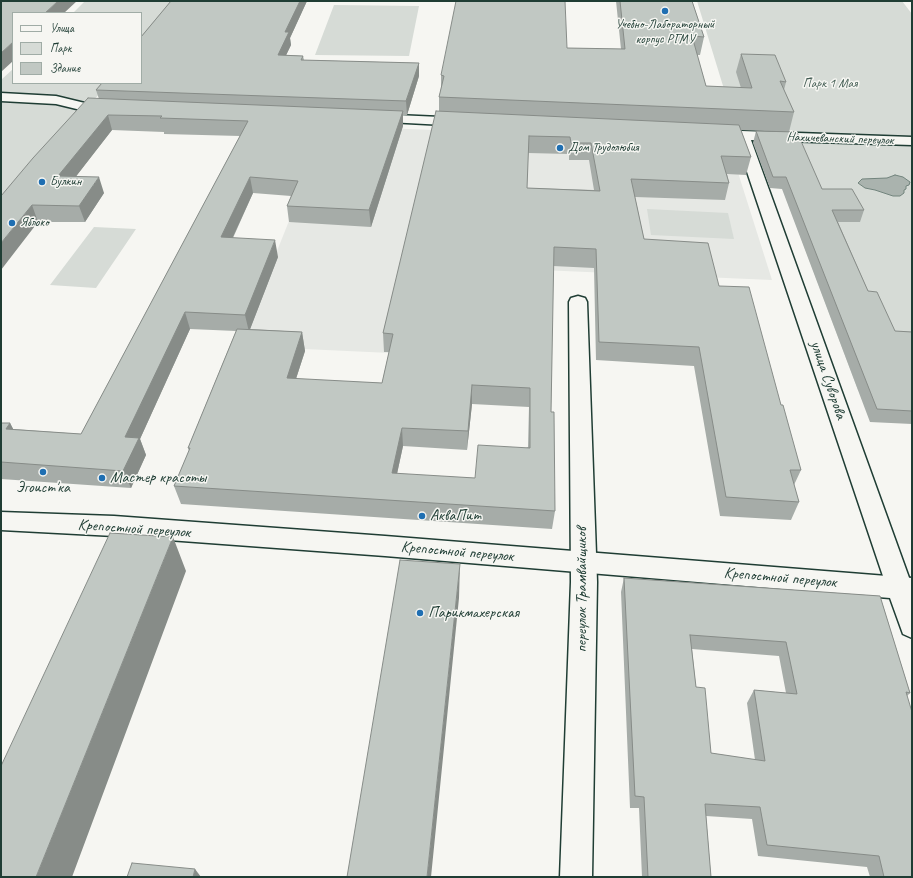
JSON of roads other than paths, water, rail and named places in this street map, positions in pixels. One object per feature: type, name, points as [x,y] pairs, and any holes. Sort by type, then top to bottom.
[{"type":"street","points":[[1,97],[56,100],[98,109],[122,110]]},
{"type":"street","points":[[359,118],[478,122]]},
{"type":"street","name":"Нахичеванский переулок","points":[[703,134],[912,141]]},
{"type":"street","name":"улица Суворова","points":[[742,136],[906,589],[912,626]]},
{"type":"street","name":"переулок Трамвайщиков","points":[[576,877],[584,562],[578,302]]},
{"type":"street","name":"Крепостной переулок","points":[[1,521],[114,526],[584,562],[906,589]]},
{"type":"place","name":"Учебно-Лабораторный корпус РГМУ","points":[[665,11]]},
{"type":"place","name":"Дом Трудолюбия","points":[[560,148]]},
{"type":"place","name":"Булкин","points":[[42,182]]},
{"type":"place","name":"Яблоко","points":[[12,223]]},
{"type":"place","name":"Эгоист'ка","points":[[43,472]]},
{"type":"place","name":"Мастер красоты","points":[[102,478]]},
{"type":"place","name":"АкваПит","points":[[422,516]]},
{"type":"place","name":"Парикмахерская","points":[[420,613]]},
{"type":"park label","name":"Парк 1 Мая","points":[[830,84]]}]
